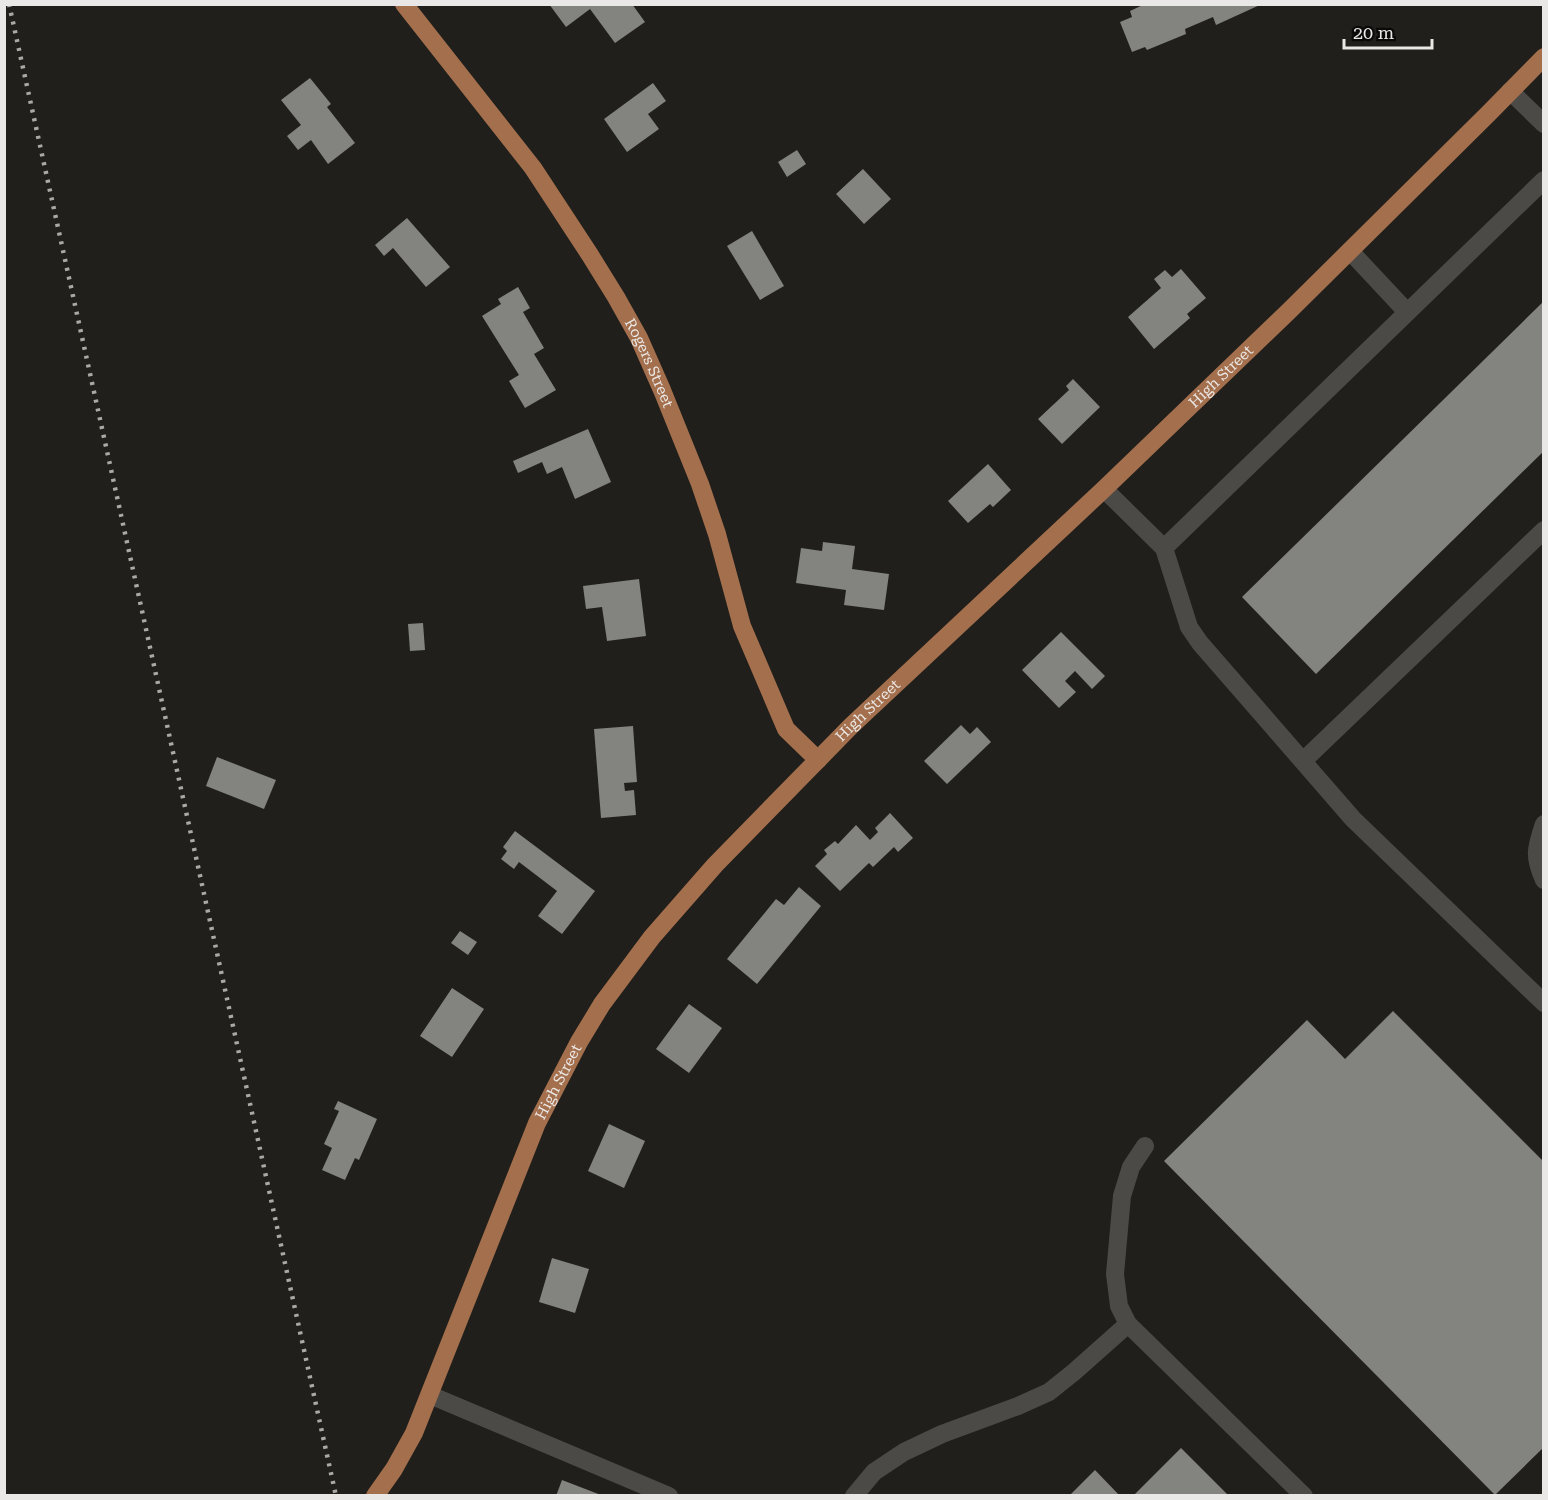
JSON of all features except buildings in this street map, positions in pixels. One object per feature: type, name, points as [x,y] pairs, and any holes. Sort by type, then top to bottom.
[{"type":"main road","name":"Rogers Street","points":[[404,4],[533,168],[590,255],[639,338],[700,484],[717,534],[742,626],[758,665],[786,729],[818,759]]},
{"type":"main road","name":"High Street","points":[[375,1496],[414,1433],[537,1123],[579,1042],[602,1004],[652,937],[716,865],[818,759],[1290,310],[1544,57]]},
{"type":"lane","points":[[1510,91],[1544,124]]},
{"type":"lane","points":[[1164,548],[1544,180]]},
{"type":"lane","points":[[1350,251],[1407,312]]},
{"type":"lane","points":[[1104,489],[1164,548],[1189,627],[1200,643],[1353,819],[1544,1003]]},
{"type":"lane","points":[[1303,761],[1544,531]]},
{"type":"lane","points":[[1544,824],[1536,852],[1544,880]]},
{"type":"lane","points":[[1144,1146],[1131,1167],[1122,1196],[1114,1274],[1119,1306],[1128,1324],[1304,1496]]},
{"type":"lane","points":[[854,1496],[874,1472],[904,1452],[942,1434],[1049,1392],[1128,1324]]},
{"type":"lane","points":[[430,1395],[669,1496]]},
{"type":"railway","points":[[9,4],[336,1496]]}]
